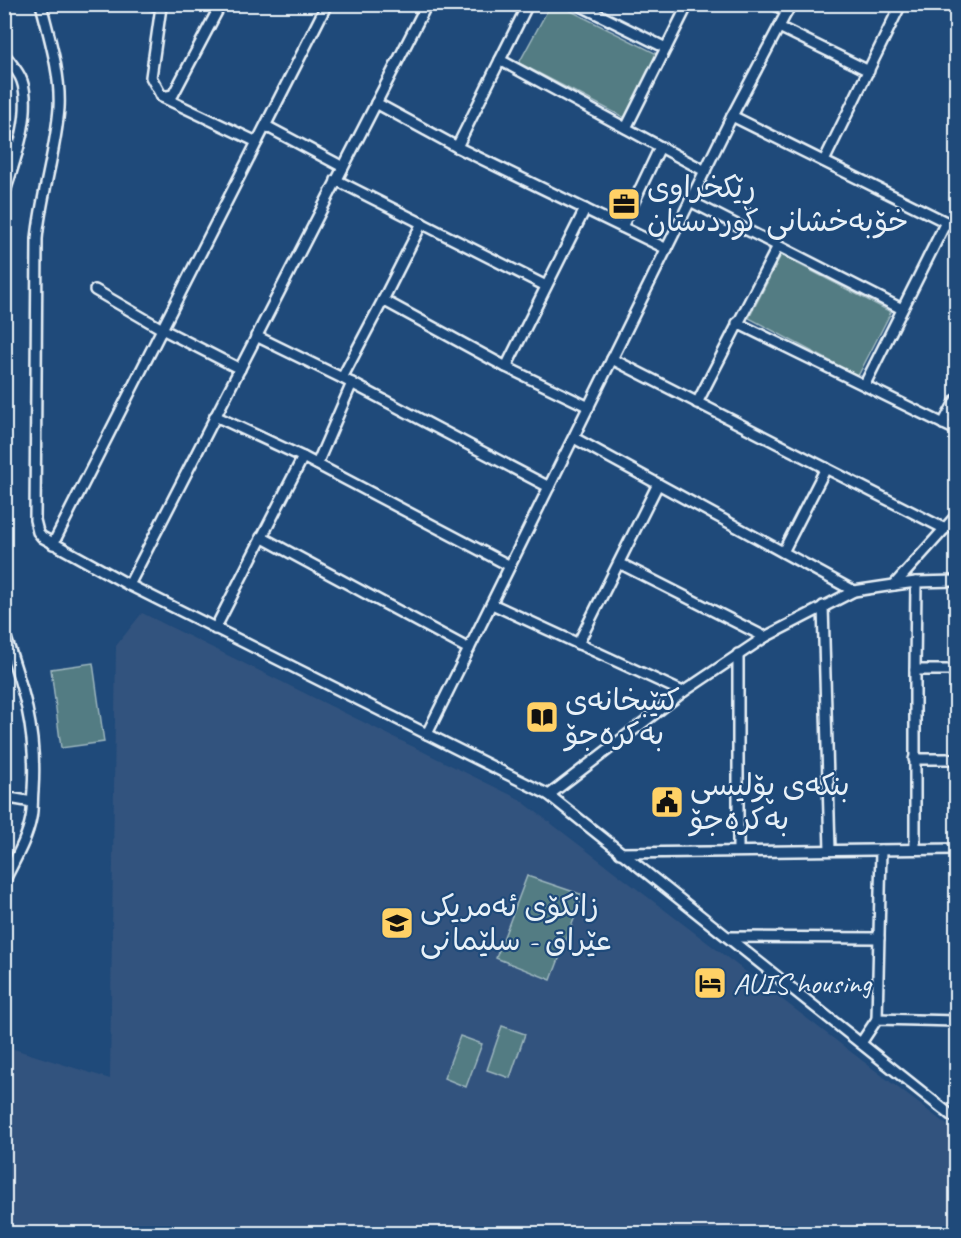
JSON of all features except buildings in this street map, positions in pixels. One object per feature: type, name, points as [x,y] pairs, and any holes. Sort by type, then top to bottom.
[{"type":"street","points":[[41,4],[57,76],[59,109],[41,204],[37,239],[35,520],[38,532],[53,544],[129,585],[549,795],[952,1116],[957,1116]]},
{"type":"street","points":[[150,4],[161,6],[151,77],[162,97],[257,142]]},
{"type":"street","points":[[162,97],[173,95],[221,4]]},
{"type":"street","points":[[53,544],[327,4]]},
{"type":"street","points":[[129,585],[427,4]]},
{"type":"street","points":[[457,147],[528,4]]},
{"type":"street","points":[[577,4],[666,48]]},
{"type":"street","points":[[626,128],[688,4]]},
{"type":"street","points":[[427,734],[732,116],[789,8],[774,4]]},
{"type":"street","points":[[824,161],[902,4]]},
{"type":"street","points":[[780,27],[869,71]]},
{"type":"street","points":[[4,54],[22,81],[26,109],[17,153],[4,195]]},
{"type":"street","points":[[500,60],[705,171]]},
{"type":"street","points":[[376,103],[457,147],[667,249]]},
{"type":"street","points":[[732,116],[957,227]]},
{"type":"street","points":[[266,126],[343,167]]},
{"type":"street","points":[[4,135],[17,153]]},
{"type":"street","points":[[622,227],[660,147]]},
{"type":"street","points":[[336,180],[546,286]]},
{"type":"street","points":[[690,201],[902,309]]},
{"type":"street","points":[[506,367],[585,209]]},
{"type":"street","points":[[865,384],[946,222]]},
{"type":"street","points":[[342,378],[422,223]]},
{"type":"street","points":[[697,403],[778,246]]},
{"type":"street","points":[[95,290],[162,329],[240,369]]},
{"type":"street","points":[[382,300],[506,367],[589,407]]},
{"type":"street","points":[[737,323],[957,430]]},
{"type":"street","points":[[256,336],[352,383],[549,487]]},
{"type":"street","points":[[612,359],[945,529]]},
{"type":"street","points":[[317,464],[352,383]]},
{"type":"street","points":[[944,424],[957,400]]},
{"type":"street","points":[[215,416],[317,464],[510,566]]},
{"type":"street","points":[[574,438],[854,591]]},
{"type":"street","points":[[215,629],[303,457]]},
{"type":"street","points":[[783,552],[826,468]]},
{"type":"street","points":[[578,644],[658,484]]},
{"type":"street","points":[[894,585],[957,516]]},
{"type":"street","points":[[261,537],[469,649]]},
{"type":"street","points":[[619,563],[765,636]]},
{"type":"street","points":[[549,795],[683,692],[765,636],[854,591],[916,582],[957,581]]},
{"type":"street","points":[[915,849],[916,582]]},
{"type":"street","points":[[492,604],[683,692]]},
{"type":"street","points":[[823,606],[830,850]]},
{"type":"street","points":[[4,632],[27,700],[35,761],[31,817],[24,841],[4,882]]},
{"type":"street","points":[[738,654],[738,851]]},
{"type":"street","points":[[915,669],[957,670]]},
{"type":"street","points":[[914,759],[957,759]]},
{"type":"street","points":[[4,797],[32,802]]},
{"type":"street","points":[[620,853],[957,849]]},
{"type":"street","points":[[861,1043],[877,1019],[880,850]]},
{"type":"street","points":[[728,937],[879,938]]},
{"type":"street","points":[[877,1019],[957,1021]]},
{"type":"shaded area","name":"زانکۆی ئەمریکی عێراق - سلێمانی","points":[[142,613],[519,799],[956,1132],[956,1233],[5,1233],[4,1046],[110,1079],[116,646]]},
{"type":"green space","points":[[551,4],[559,5],[657,54],[625,118],[519,63]]},
{"type":"green space","points":[[781,255],[891,312],[858,376],[749,318]]},
{"type":"green space","points":[[93,663],[104,742],[61,748],[51,669]]},
{"type":"green space","points":[[527,876],[583,895],[551,980],[496,958]]},
{"type":"green space","points":[[502,1026],[525,1034],[510,1078],[487,1070]]},
{"type":"green space","points":[[460,1036],[482,1044],[466,1087],[444,1078]]},
{"type":"place","name":"ڕێکخراوی خۆبەخشانی کوردستان","points":[[624,204]]},
{"type":"place","name":"کتێبخانەی بەکرەجۆ","points":[[542,717]]},
{"type":"place","name":"بنکەی پۆلیسی بەکرەجۆ","points":[[667,802]]},
{"type":"place","name":"زانکۆی ئەمریکی عێراق - سلێمانی","points":[[397,923]]},
{"type":"place","name":"AUIS housing","points":[[710,983]]}]
